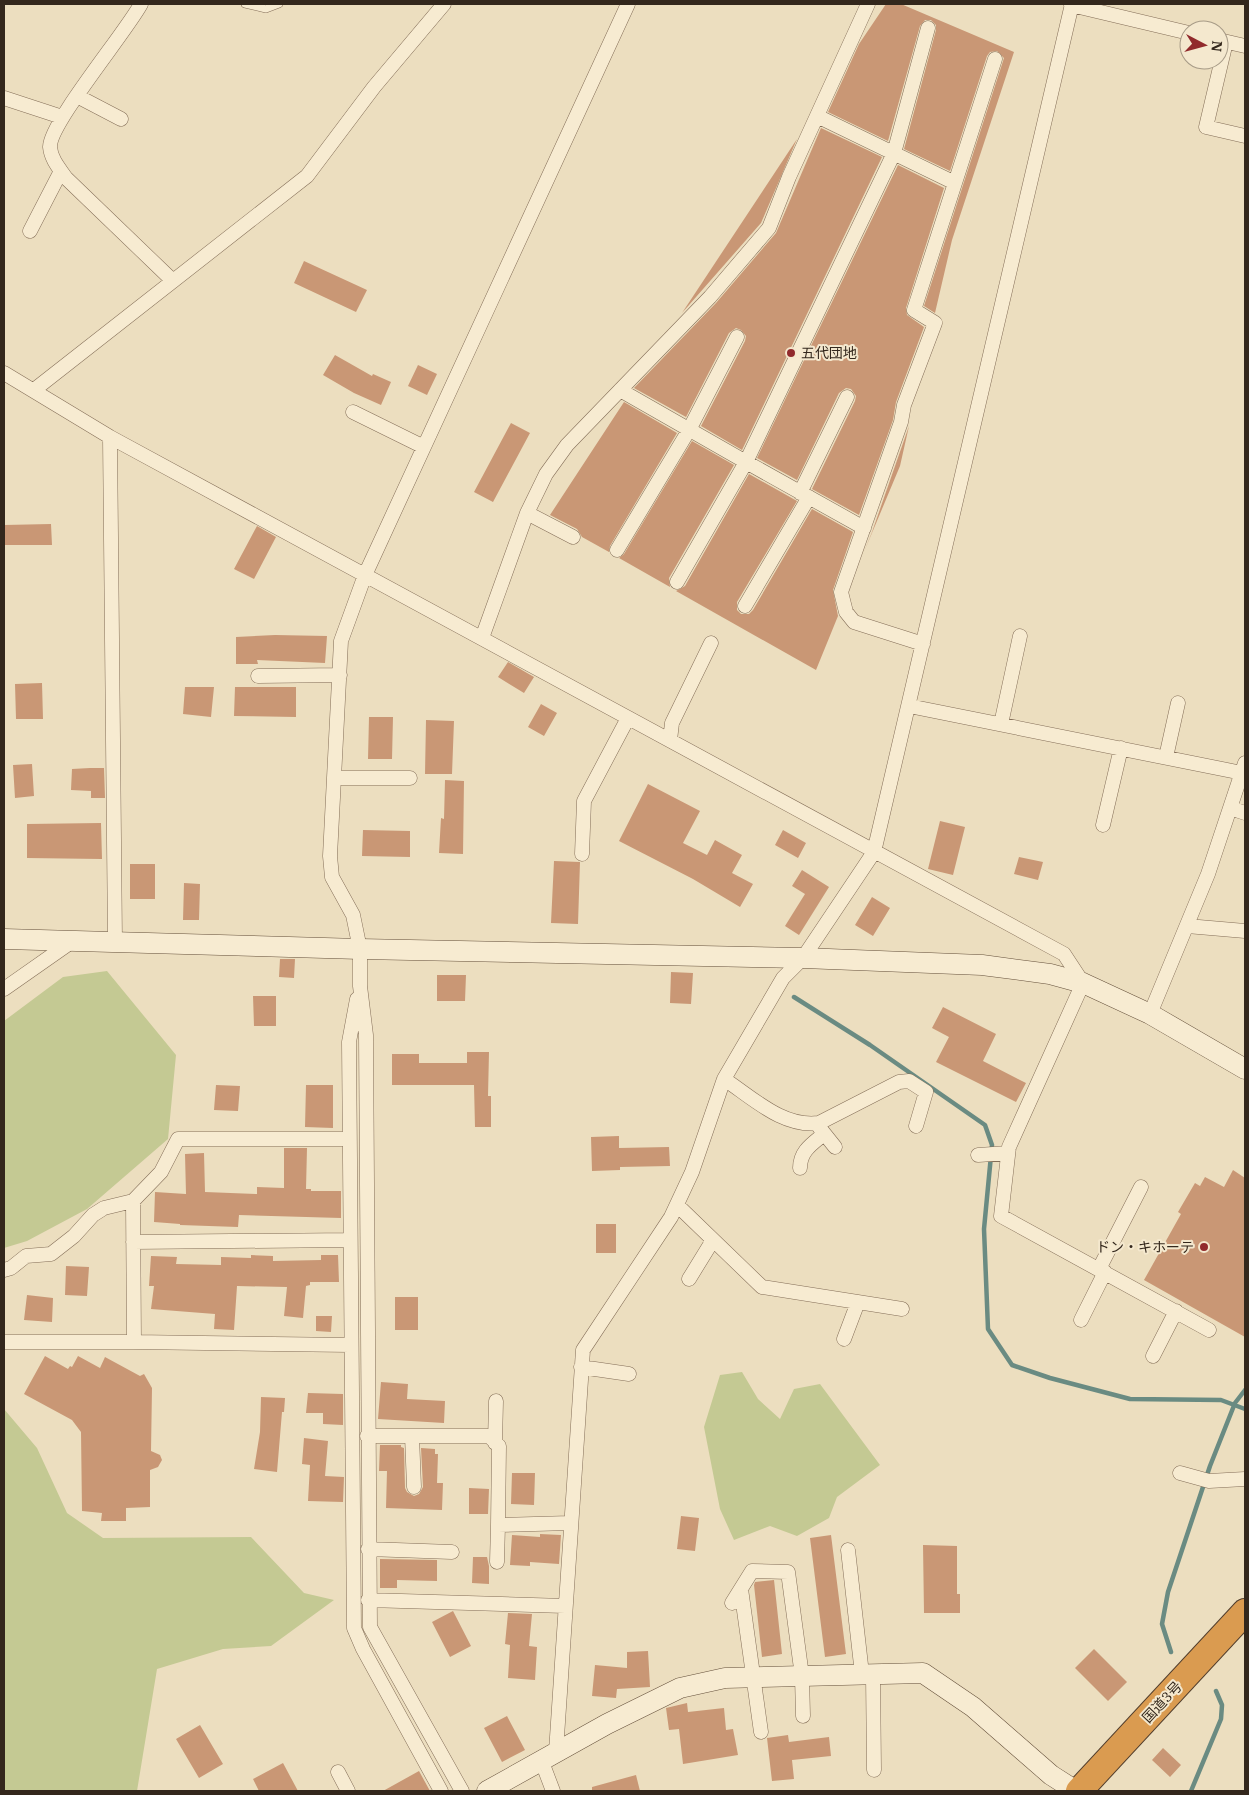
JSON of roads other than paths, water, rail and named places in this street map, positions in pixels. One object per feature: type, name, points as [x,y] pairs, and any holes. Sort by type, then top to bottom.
[{"type":"highway","name":"国道3号","points":[[1077,1791],[1245,1612]]},
{"type":"street","points":[[141,4],[62,117],[50,145],[53,158],[61,171],[172,280]]},
{"type":"street","points":[[34,390],[307,176],[374,87],[444,4]]},
{"type":"street","points":[[462,1791],[370,1627],[368,1600],[366,1034],[360,986],[360,949],[353,915],[332,877],[330,856],[341,641],[365,575],[628,4]]},
{"type":"street","points":[[482,638],[527,513],[546,474],[567,444],[710,296],[769,228],[868,4]]},
{"type":"street","points":[[553,1791],[549,1757],[565,1606],[583,1350],[671,1217],[692,1172],[724,1079],[783,978],[803,958],[874,852],[1071,5],[1179,31]]},
{"type":"street","points":[[677,582],[746,462],[894,153],[928,28]]},
{"type":"street","points":[[1229,42],[1245,46]]},
{"type":"street","points":[[923,644],[854,622],[846,612],[841,592],[901,422],[904,405],[935,323],[914,310],[995,59]]},
{"type":"street","points":[[1217,70],[1206,127],[1245,136]]},
{"type":"street","points":[[78,96],[121,119]]},
{"type":"street","points":[[4,98],[62,117]]},
{"type":"street","points":[[817,116],[955,182]]},
{"type":"street","points":[[30,231],[61,171]]},
{"type":"street","points":[[617,550],[690,430],[737,337]]},
{"type":"street","points":[[4,373],[110,437],[1064,954],[1083,984]]},
{"type":"street","points":[[620,390],[864,528]]},
{"type":"street","points":[[745,606],[804,495],[847,397]]},
{"type":"street","points":[[353,412],[424,447]]},
{"type":"street","points":[[110,437],[114,941]]},
{"type":"street","points":[[527,513],[573,537]]},
{"type":"street","points":[[1001,724],[1020,636]]},
{"type":"street","points":[[670,740],[672,723],[711,643]]},
{"type":"street","points":[[258,676],[340,675]]},
{"type":"street","points":[[1166,757],[1178,703]]},
{"type":"street","points":[[909,706],[1166,757],[1244,768],[1208,874],[1150,1014]]},
{"type":"street","points":[[582,854],[584,801],[628,718]]},
{"type":"street","points":[[1104,825],[1121,748]]},
{"type":"street","points":[[334,778],[410,778]]},
{"type":"street","points":[[1230,808],[1245,813]]},
{"type":"street","points":[[1187,926],[1245,932]]},
{"type":"street","points":[[4,939],[360,949],[803,958],[982,965],[1050,974],[1083,984],[1150,1014],[1245,1069]]},
{"type":"street","points":[[4,989],[74,940]]},
{"type":"street","points":[[1083,984],[1005,1153],[1000,1216],[1209,1330]]},
{"type":"street","points":[[360,986],[348,1042],[354,1628],[363,1649],[441,1791]]},
{"type":"street","points":[[724,1079],[787,1120],[820,1128],[835,1147]]},
{"type":"street","points":[[800,1168],[800,1158],[803,1152],[820,1128],[898,1082],[909,1081],[926,1092],[916,1126]]},
{"type":"street","points":[[4,1270],[11,1268],[26,1256],[51,1254],[104,1208],[133,1201],[161,1172],[178,1139],[349,1139]]},
{"type":"street","points":[[979,1155],[1005,1153]]},
{"type":"street","points":[[1081,1320],[1102,1270],[1142,1187]]},
{"type":"street","points":[[133,1201],[134,1342]]},
{"type":"street","points":[[677,1205],[762,1287],[902,1309]]},
{"type":"street","points":[[133,1242],[350,1240]]},
{"type":"street","points":[[689,1279],[712,1240]]},
{"type":"street","points":[[844,1339],[858,1302]]},
{"type":"street","points":[[1153,1356],[1176,1311]]},
{"type":"street","points":[[4,1342],[134,1342],[350,1346]]},
{"type":"street","points":[[582,1367],[629,1374]]},
{"type":"street","points":[[495,1442],[496,1401]]},
{"type":"street","points":[[367,1436],[489,1436],[499,1446],[497,1562]]},
{"type":"street","points":[[412,1436],[414,1487]]},
{"type":"street","points":[[1180,1473],[1206,1480],[1245,1478]]},
{"type":"street","points":[[498,1525],[570,1523]]},
{"type":"street","points":[[368,1549],[452,1552]]},
{"type":"street","points":[[848,1550],[868,1674],[874,1770]]},
{"type":"street","points":[[732,1604],[752,1571],[788,1572],[802,1676],[803,1716]]},
{"type":"street","points":[[741,1589],[761,1732]]},
{"type":"street","points":[[368,1600],[565,1606]]},
{"type":"street","points":[[487,1791],[680,1688],[725,1678],[923,1673],[973,1707],[1051,1775],[1077,1791]]},
{"type":"street","points":[[338,1772],[348,1791]]},
{"type":"lane","points":[[245,4],[266,9],[279,4]]},
{"type":"waterway","points":[[794,997],[870,1045],[985,1125],[992,1145],[984,1229],[988,1329],[1012,1365],[1050,1378],[1130,1399],[1221,1400],[1245,1409]]},
{"type":"waterway","points":[[1171,1652],[1162,1624],[1168,1592],[1210,1466],[1235,1403],[1245,1390]]},
{"type":"waterway","points":[[1191,1791],[1221,1719],[1222,1705],[1216,1691]]},
{"type":"place","name":"五代団地","points":[[791,353]]},
{"type":"place","name":"ドン・キホーテ","points":[[1204,1247]]}]
